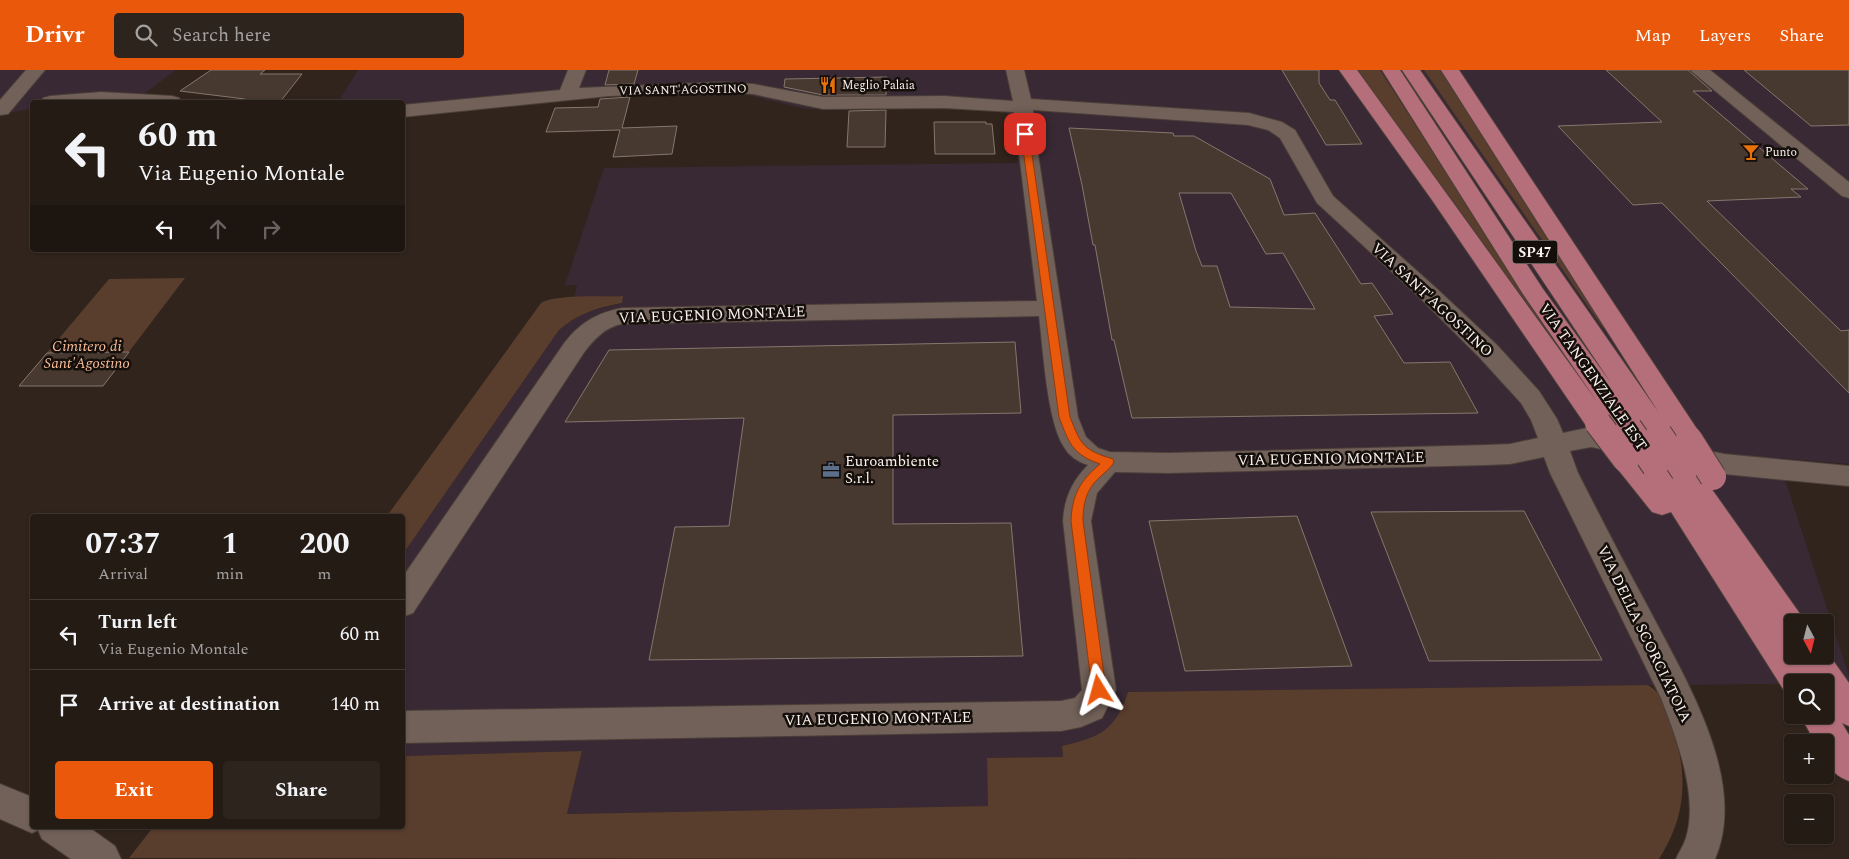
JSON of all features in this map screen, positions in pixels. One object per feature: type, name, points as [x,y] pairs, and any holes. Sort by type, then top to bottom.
[{"type":"main road","points":[[1348,70],[1440,197],[1598,423],[1640,463]]},
{"type":"main road","name":"VIA TANGENZIALE EST","points":[[1391,70],[1536,294],[1629,428],[1640,463],[1726,571],[1792,674]]},
{"type":"main road","name":"VIA TANGENZIALE EST","points":[[1411,70],[1784,615]]},
{"type":"main road","points":[[1450,70],[1713,477],[1756,573]]},
{"type":"main road","points":[[1817,664],[1849,711]]},
{"type":"main road","points":[[1823,724],[1849,765]]},
{"type":"street","points":[[1,110],[36,70]]},
{"type":"street","points":[[567,95],[577,70]]},
{"type":"street","name":"VIA EUGENIO MONTALE","points":[[1015,70],[1023,105],[1025,134],[1068,429],[1074,442],[1088,456],[1109,462],[1168,463],[1487,455],[1510,454],[1553,444]]},
{"type":"street","points":[[1699,70],[1849,192]]},
{"type":"street","name":"VIA SANT'AGOSTINO","points":[[405,111],[617,91],[723,87],[753,89],[823,102],[944,102],[1023,105],[1248,119],[1282,130],[1292,139],[1324,199],[1427,292],[1521,386],[1544,419],[1553,444]]},
{"type":"street","points":[[76,100],[101,98],[151,100]]},
{"type":"street","points":[[1,110],[25,106]]},
{"type":"street","name":"VIA EUGENIO MONTALE","points":[[405,600],[581,338],[600,322],[622,316],[1050,308]]},
{"type":"street","points":[[1553,444],[1591,437],[1724,464],[1849,476]]},
{"type":"street","name":"VIA DELLA SCORCIATOIA","points":[[1553,444],[1564,474],[1676,695],[1692,732],[1702,772],[1706,810],[1703,843],[1695,859]]},
{"type":"street","name":"VIA EUGENIO MONTALE","points":[[405,727],[1061,716],[1078,714],[1090,708],[1096,700],[1099,690],[1077,521],[1078,505],[1083,490],[1093,476],[1109,462]]},
{"type":"street","points":[[0,800],[30,814]]},
{"type":"street","points":[[59,829],[102,859]]},
{"type":"shaded area","points":[[0,70],[176,70],[136,100],[30,100],[30,109],[0,114]]},
{"type":"shaded area","points":[[358,70],[1849,70],[1849,464],[1778,458],[1829,614],[1784,614],[1784,664],[1834,664],[1834,630],[1849,676],[1849,683],[1834,683],[1834,674],[1784,674],[1784,684],[1128,692],[1117,718],[1111,726],[1104,732],[1089,739],[1062,746],[1063,757],[987,758],[989,806],[567,814],[582,751],[405,756],[405,551],[559,330],[567,323],[587,312],[622,303],[622,296],[574,298],[577,285],[565,285],[604,168],[1018,163],[1008,114],[1001,109],[891,106],[832,107],[825,110],[801,108],[744,94],[645,93],[405,116],[405,100],[339,100]]},
{"type":"green space","points":[[1356,70],[1380,70],[1546,327],[1543,327]]},
{"type":"green space","points":[[1424,70],[1443,70],[1609,329],[1603,328]]},
{"type":"green space","name":"Cimitero di Sant'Agostino","points":[[185,278],[103,386],[19,386],[109,279]]},
{"type":"green space","points":[[623,296],[622,303],[589,312],[566,324],[559,330],[405,551],[405,514],[388,514],[541,303],[568,297]]},
{"type":"green space","points":[[1648,685],[1661,697],[1677,741],[1682,776],[1680,809],[1676,826],[1659,859],[129,858],[152,829],[405,829],[405,756],[582,751],[567,814],[988,806],[987,758],[1063,757],[1062,746],[1096,735],[1111,724],[1118,716],[1128,692]]},
{"type":"building","points":[[211,70],[265,70],[260,74],[302,74],[282,100],[244,100],[180,91]]},
{"type":"building","points":[[609,70],[638,70],[634,84],[605,85]]},
{"type":"building","points":[[1282,70],[1319,70],[1319,83],[1330,100],[1335,100],[1362,144],[1326,145]]},
{"type":"building","points":[[1606,70],[1688,70],[1712,91],[1693,91],[1808,189],[1791,189],[1801,197],[1707,201],[1841,331],[1849,330],[1849,393],[1662,203],[1633,205],[1558,126],[1662,122]]},
{"type":"building","points":[[1744,70],[1849,70],[1849,125],[1811,126]]},
{"type":"building","points":[[887,77],[886,95],[823,95],[784,87],[785,79]]},
{"type":"building","points":[[630,97],[622,128],[677,126],[672,154],[613,157],[620,130],[546,132],[555,108],[598,107],[600,99]]},
{"type":"building","points":[[886,110],[885,147],[847,147],[849,111]]},
{"type":"building","points":[[934,122],[986,122],[986,124],[992,124],[995,154],[935,154]]},
{"type":"building","points":[[1069,128],[1173,133],[1174,136],[1194,136],[1270,179],[1284,215],[1315,213],[1361,284],[1372,283],[1393,314],[1374,316],[1404,363],[1450,362],[1478,413],[1132,418],[1114,340],[1112,340]],"holes":[[[1179,193],[1231,193],[1266,254],[1283,253],[1315,309],[1230,307],[1217,266],[1202,266]]]},
{"type":"building","points":[[1015,342],[1021,413],[893,415],[893,524],[1011,523],[1023,656],[649,660],[675,527],[729,526],[744,418],[565,422],[609,350]]},
{"type":"building","points":[[129,352],[103,386],[19,386],[47,353]]},
{"type":"building","points":[[1524,511],[1602,660],[1429,661],[1371,512]]},
{"type":"building","points":[[1297,516],[1352,666],[1185,671],[1149,521]]},
{"type":"place","name":"Meglio Palaia","points":[[828,85]]},
{"type":"place","name":"Punto","points":[[1751,152]]},
{"type":"place","name":"Euroambiente S.r.l.","points":[[831,470]]},
{"type":"route","points":[[1025,134],[1068,429],[1074,442],[1088,456],[1109,462],[1093,476],[1083,490],[1077,510],[1099,690]]}]
